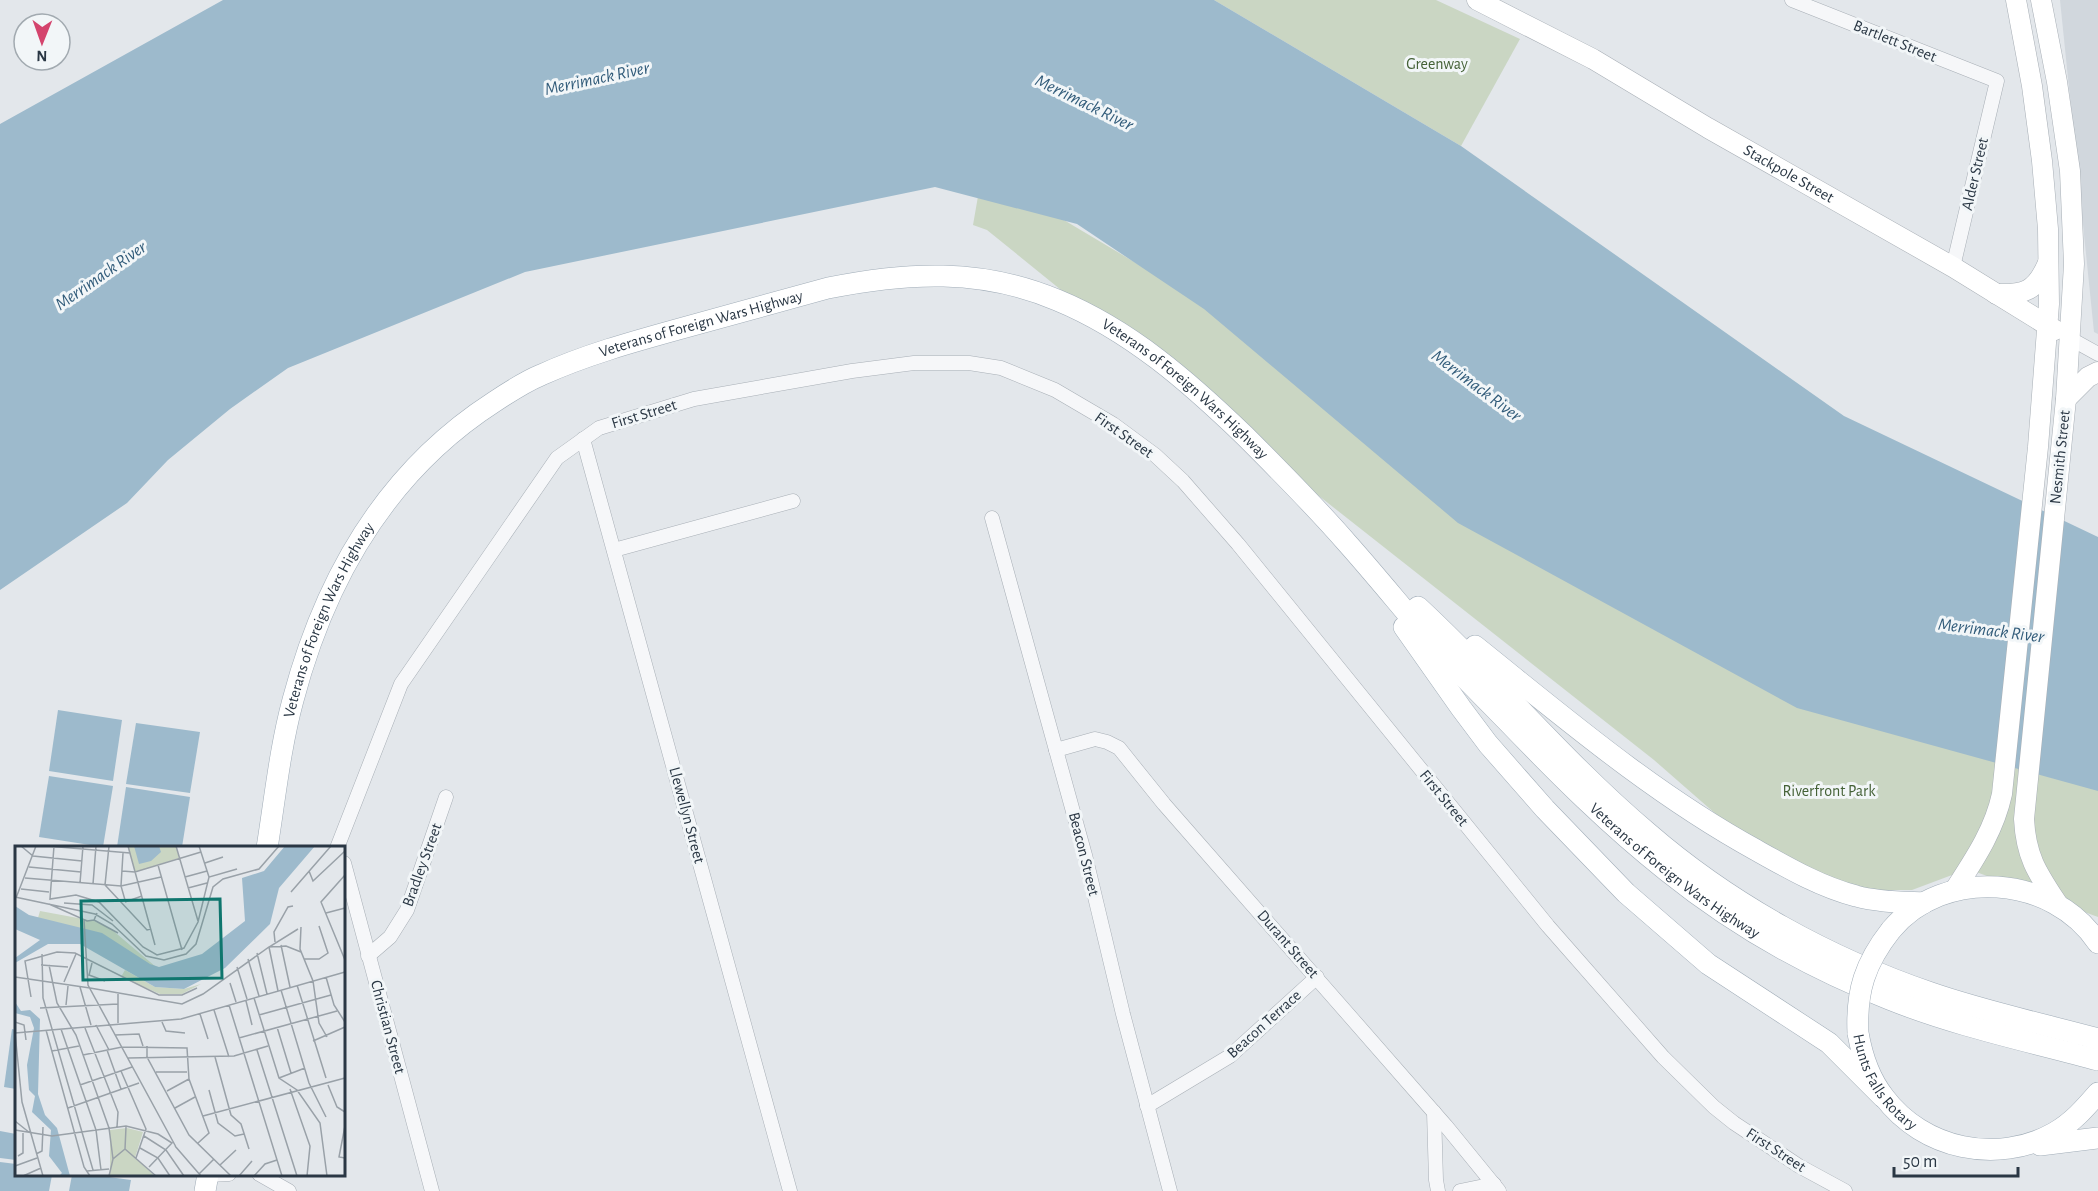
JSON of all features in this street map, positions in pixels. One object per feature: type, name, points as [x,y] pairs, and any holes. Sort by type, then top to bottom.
[{"type":"main road","name":"Stackpole Street","points":[[1477,0],[1593,59],[1708,128],[1953,267],[2071,339]]},
{"type":"main road","name":"Nesmith Street","points":[[1954,891],[1992,829],[2002,794],[2038,447],[2047,324],[2049,260],[2042,161],[2032,86],[2016,0]]},
{"type":"main road","name":"Nesmith Street","points":[[2041,0],[2057,82],[2070,171],[2074,264],[2071,339],[2061,458],[2025,801],[2025,837],[2035,870],[2059,906]]},
{"type":"main road","points":[[1996,294],[2015,294],[2036,285],[2042,278],[2049,260]]},
{"type":"main road","name":"Veterans of Foreign Wars Highway","points":[[267,846],[283,742],[304,662],[333,589],[351,553],[370,523],[412,469],[460,424],[538,376],[611,348],[828,288],[890,277],[956,276],[1026,289],[1057,300],[1115,329],[1165,364],[1215,407],[1264,455],[1344,540],[1444,657],[1549,765],[1637,847],[1700,896],[1808,962],[1887,998],[1957,1022],[2098,1060]]},
{"type":"main road","points":[[2066,399],[2088,377],[2098,372]]},
{"type":"main road","points":[[1344,540],[1592,741],[1636,774],[1708,822],[1776,861],[1832,889],[1857,897],[1924,903]]},
{"type":"main road","points":[[1344,540],[1461,708],[1516,777],[1572,838],[1626,893],[1677,939],[1731,980],[1829,1043],[1883,1097]]},
{"type":"main road","name":"Veterans of Foreign Wars Highway","points":[[1344,540],[1455,642],[1606,795],[1657,841],[1723,890],[1819,945],[1900,982],[1958,1002],[2098,1039]]},
{"type":"main road","name":"Hunts Falls Rotary","points":[[2098,944],[2090,928],[2059,906],[2038,896],[2016,889],[1985,886],[1954,891],[1924,903],[1891,930],[1878,947],[1868,966],[1862,982],[1857,1015],[1858,1033],[1867,1067],[1883,1097],[1910,1123],[1942,1141],[1978,1149],[2016,1147],[2054,1133],[2071,1121],[2098,1093]]},
{"type":"main road","points":[[2016,1147],[2048,1145],[2098,1137]]},
{"type":"street","name":"Bartlett Street","points":[[1792,0],[1997,81]]},
{"type":"street","name":"Alder Street","points":[[1953,267],[1997,81]]},
{"type":"street","name":"Stackpole Street","points":[[2071,339],[2098,354]]},
{"type":"street","name":"First Street","points":[[338,846],[401,684],[557,458],[598,428],[694,399],[852,371],[914,363],[969,363],[1000,368],[1055,390],[1113,423],[1155,455],[1209,510],[1350,679],[1397,741],[1548,926],[1663,1057],[1714,1107],[1734,1123],[1799,1166],[1845,1191]]},
{"type":"street","name":"Llewellyn Street","points":[[583,439],[790,1191]]},
{"type":"street","points":[[614,550],[792,501]]},
{"type":"street","name":"Beacon Street","points":[[992,518],[1085,855],[1120,1003],[1170,1191]]},
{"type":"street","name":"Durant Street","points":[[1056,750],[1095,740],[1107,742],[1119,748],[1164,804],[1317,977],[1497,1187]]},
{"type":"street","name":"Bradley Street","points":[[368,956],[390,937],[407,910],[446,797]]},
{"type":"street","name":"Christian Street","points":[[345,866],[432,1191]]},
{"type":"street","name":"Beacon Terrace","points":[[1147,1106],[1230,1056],[1317,977]]},
{"type":"street","points":[[1434,1112],[1438,1191]]},
{"type":"street","points":[[262,1176],[289,1191]]},
{"type":"street","points":[[1460,1191],[1497,1187]]},
{"type":"shaded area","points":[[2060,0],[2098,0],[2098,334],[2094,332]]},
{"type":"green space","name":"Greenway","points":[[1214,0],[1436,0],[1520,39],[1461,146]]},
{"type":"green space","name":"Riverfront Park","points":[[981,179],[1012,189],[1183,291],[2098,761],[2098,917],[1968,869],[1912,890],[1835,890],[1773,864],[1654,760],[1182,388],[987,230],[973,225]]},
{"type":"water","name":"Merrimack River","points":[[223,0],[1214,0],[1461,146],[1844,416],[2098,537],[2098,791],[1797,708],[1458,523],[1204,309],[1077,224],[935,187],[525,272],[288,368],[230,409],[168,460],[127,503],[0,590],[0,124]]},
{"type":"water","points":[[58,710],[122,720],[113,781],[49,771]]},
{"type":"water","points":[[136,723],[200,732],[190,793],[126,784]]},
{"type":"water","points":[[49,776],[113,786],[103,846],[39,837]]},
{"type":"water","points":[[126,787],[190,797],[182,846],[117,846]]},
{"type":"water","points":[[12,1029],[15,1030],[15,1089],[4,1087]]},
{"type":"water","points":[[0,1131],[15,1134],[15,1160],[0,1158]]},
{"type":"water","points":[[0,1162],[15,1164],[15,1176],[52,1176],[49,1191],[0,1191]]},
{"type":"water","points":[[72,1176],[101,1176],[131,1180],[129,1191],[69,1191]]}]
